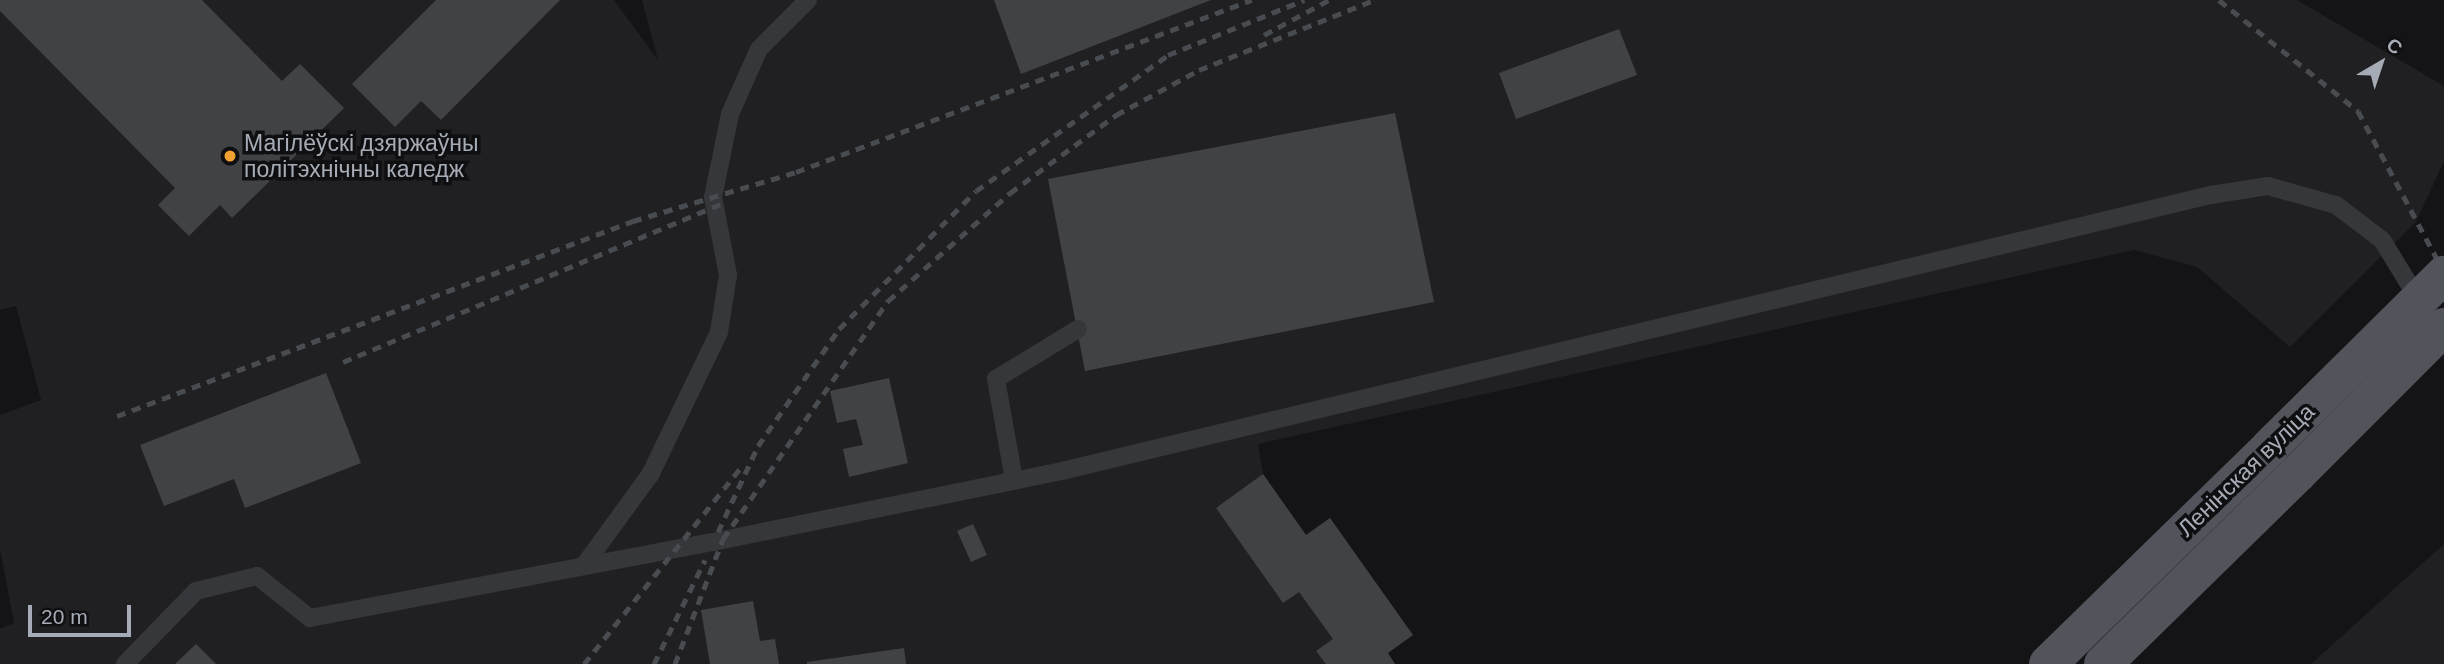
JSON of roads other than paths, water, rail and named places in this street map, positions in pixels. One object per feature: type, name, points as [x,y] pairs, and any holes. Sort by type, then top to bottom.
[{"type":"main road","name":"Ленінская вуліца","points":[[2048,664],[2444,275]]},
{"type":"main road","name":"Ленінская вуліца","points":[[2103,664],[2444,327]]},
{"type":"lane","points":[[585,564],[650,475],[719,332],[728,275],[713,197],[730,114],[759,49],[808,0]]},
{"type":"lane","points":[[125,664],[196,592],[257,576],[310,618],[1014,480],[2211,195],[2268,186],[2336,205],[2382,240],[2444,341]]},
{"type":"lane","points":[[1014,480],[996,379],[1078,329]]},
{"type":"railway","points":[[117,416],[633,221],[796,172],[1252,0]]},
{"type":"railway","points":[[718,532],[758,446],[839,329],[976,191],[1168,55],[1304,0]]},
{"type":"railway","points":[[1264,35],[1329,0]]},
{"type":"railway","points":[[675,664],[723,539],[888,301],[1010,193],[1116,115],[1199,70],[1374,0]]},
{"type":"railway","points":[[2219,0],[2358,111],[2444,272]]},
{"type":"railway","points":[[343,362],[725,202]]},
{"type":"railway","points":[[584,664],[742,466]]},
{"type":"railway","points":[[654,664],[705,560]]},
{"type":"place","name":"Магілёўскі дзяржаўны політэхнічны каледж","points":[[230,156]]}]
